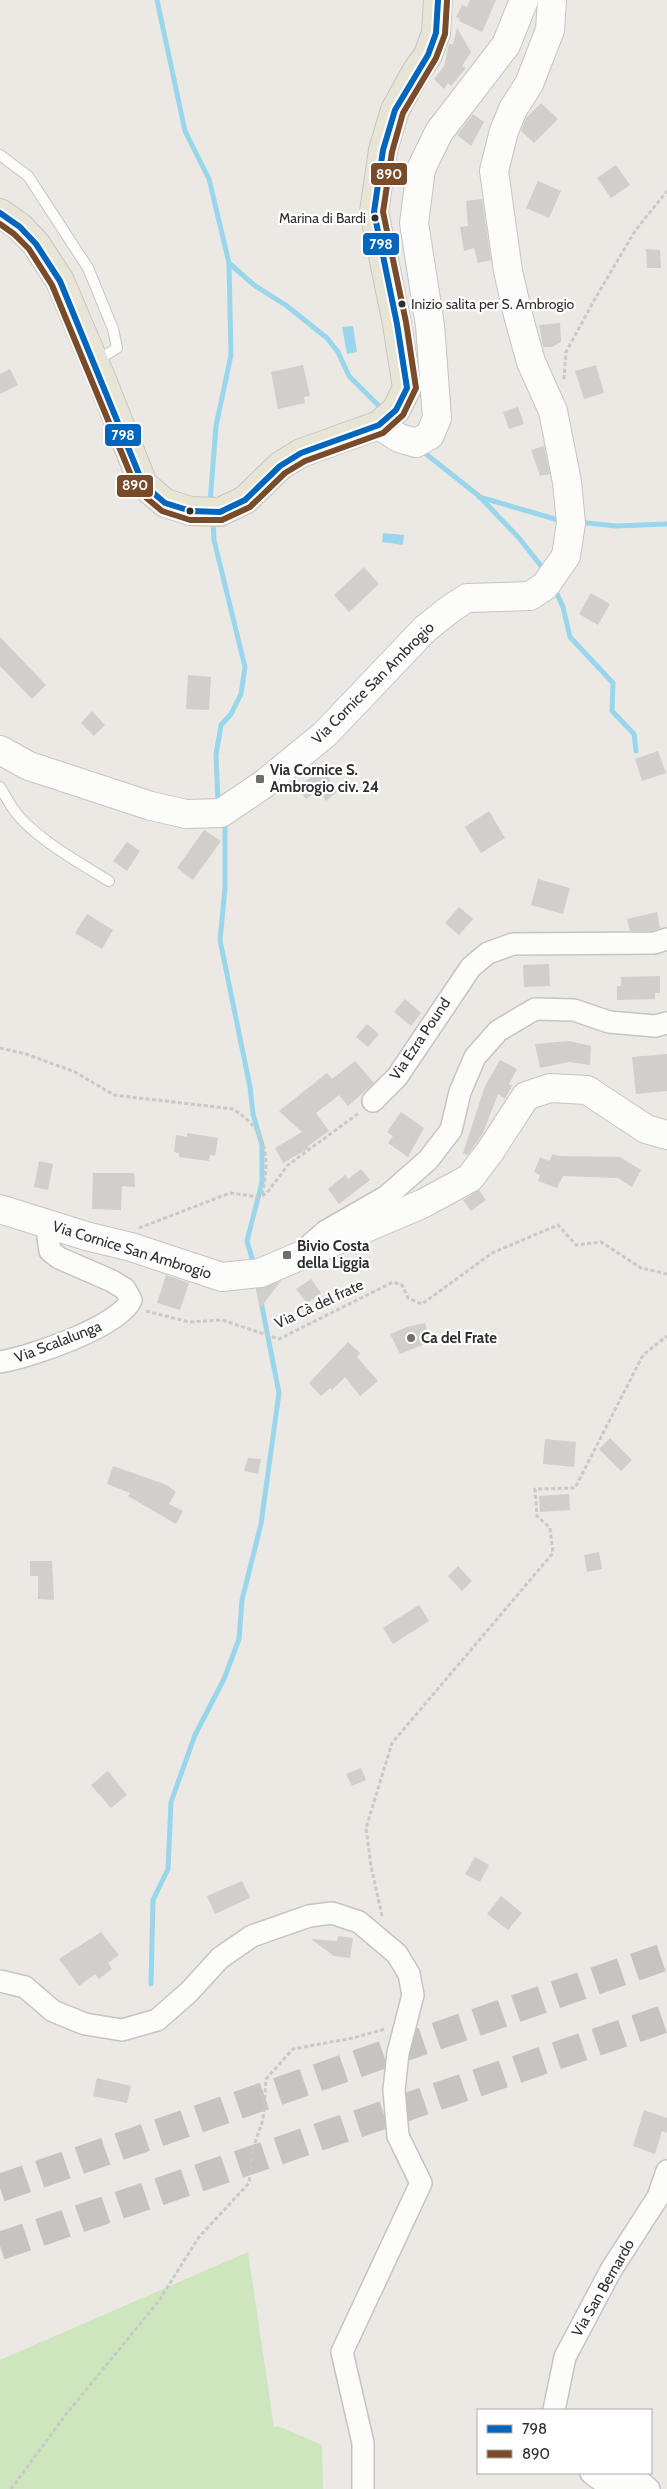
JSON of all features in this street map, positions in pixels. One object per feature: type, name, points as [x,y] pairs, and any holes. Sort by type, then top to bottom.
[{"type":"main road","points":[[0,213],[20,227],[36,244],[60,281],[95,362],[143,484],[166,504],[191,511],[220,512],[245,500],[280,466],[301,453],[388,418],[408,388],[374,212],[383,150],[395,110],[416,72],[428,55],[436,33],[438,0]]},
{"type":"street","points":[[388,418],[399,438],[416,443],[430,435],[437,418],[430,325],[414,223],[421,169],[438,132],[506,45],[524,0]]},
{"type":"street","name":"Via Cornice San Ambrogio","points":[[0,750],[29,766],[151,806],[186,814],[221,813],[264,784],[325,734],[425,629],[450,609],[467,598],[530,596],[545,586],[566,556],[570,523],[567,482],[553,411],[531,362],[518,316],[508,271],[494,171],[507,124],[513,109],[529,84],[550,30],[552,0]]},
{"type":"street","name":"Via Ezra Pound","points":[[373,1101],[398,1077],[471,967],[488,953],[513,944],[654,943],[667,939]]},
{"type":"street","name":"Via Cornice San Ambrogio","points":[[293,1258],[326,1231],[387,1196],[428,1160],[451,1130],[460,1092],[475,1058],[498,1031],[535,1009],[574,1010],[608,1022],[655,1026],[667,1023]]},
{"type":"street","name":"Via Cornice San Ambrogio","points":[[0,1209],[222,1277],[260,1273],[422,1204],[470,1178],[491,1150],[526,1096],[550,1088],[587,1090],[646,1129],[667,1135]]},
{"type":"street","name":"Via Scalalunga","points":[[0,1362],[85,1334],[113,1320],[128,1308],[132,1300],[125,1289],[59,1258],[50,1251],[48,1237],[52,1225]]},
{"type":"street","points":[[0,1981],[25,1987],[53,2011],[85,2024],[122,2030],[156,2020],[188,1992],[220,1958],[252,1936],[309,1916],[332,1914],[359,1922],[397,1954],[409,1974],[412,1995],[398,2053],[394,2090],[398,2136],[421,2183],[342,2352],[363,2443],[363,2489]]},
{"type":"street","name":"Via San Bernardo","points":[[554,2409],[565,2357],[611,2270],[658,2197],[667,2172]]},
{"type":"street","points":[[592,2474],[599,2479],[638,2480],[649,2489]]},
{"type":"lane","points":[[0,155],[28,176],[88,268],[113,329],[117,348],[95,362]]},
{"type":"lane","points":[[0,787],[15,812],[35,831],[69,856],[109,881]]},
{"type":"path","points":[[564,385],[566,352],[635,231],[667,191]]},
{"type":"path","points":[[0,1048],[26,1054],[66,1068],[114,1094],[233,1108],[248,1118],[262,1137],[266,1157],[262,1195]]},
{"type":"path","points":[[118,1244],[142,1225],[230,1193],[266,1194],[288,1165],[350,1122],[373,1101]]},
{"type":"path","name":"Via Cà del frate","points":[[143,1310],[189,1322],[222,1320],[279,1339],[393,1282],[402,1285],[408,1298],[422,1304],[492,1253],[558,1225],[576,1245],[602,1242],[641,1268],[667,1274]]},
{"type":"path","points":[[384,1923],[371,1866],[366,1828],[392,1743],[553,1553],[550,1528],[537,1516],[535,1489],[575,1488],[643,1355],[667,1336]]},
{"type":"path","points":[[11,2489],[67,2413],[158,2302],[199,2237],[250,2183],[252,2148],[263,2120],[266,2079],[293,2049],[352,2038],[391,2025]]},
{"type":"green space","points":[[248,2252],[274,2427],[278,2426],[322,2445],[323,2489],[0,2489],[0,2360]]},
{"type":"water","points":[[353,326],[357,352],[347,354],[342,327]]},
{"type":"water","points":[[383,533],[404,535],[403,545],[382,542]]},
{"type":"building","points":[[470,0],[496,0],[482,32],[459,21],[460,19],[456,17],[462,5],[467,7]]},
{"type":"building","points":[[457,28],[471,52],[462,66],[466,68],[451,86],[448,83],[444,89],[434,79],[444,66],[449,44],[453,44]]},
{"type":"building","points":[[541,103],[558,119],[534,143],[521,131],[526,118]]},
{"type":"building","points":[[473,114],[484,122],[471,146],[457,135]]},
{"type":"building","points":[[616,165],[630,185],[611,198],[597,178]]},
{"type":"building","points":[[538,181],[561,191],[549,218],[526,208]]},
{"type":"building","points":[[482,199],[491,260],[478,263],[474,248],[464,251],[460,227],[468,226],[466,201]]},
{"type":"building","points":[[646,249],[660,250],[661,268],[647,268]]},
{"type":"building","points":[[560,323],[561,342],[552,347],[543,347],[539,325]]},
{"type":"building","points":[[303,365],[310,396],[304,397],[305,403],[278,409],[271,372]]},
{"type":"building","points":[[596,365],[604,393],[584,399],[575,371]]},
{"type":"building","points":[[10,369],[18,385],[0,394],[0,374]]},
{"type":"building","points":[[518,407],[524,424],[509,429],[503,412]]},
{"type":"building","points":[[544,446],[550,474],[540,476],[531,450]]},
{"type":"building","points":[[364,567],[379,584],[349,612],[334,595]]},
{"type":"building","points":[[591,593],[610,604],[598,625],[579,614]]},
{"type":"building","points":[[0,637],[46,685],[32,699],[0,666]]},
{"type":"building","points":[[188,675],[211,677],[209,710],[186,709]]},
{"type":"building","points":[[92,711],[105,725],[94,736],[81,723]]},
{"type":"building","points":[[658,751],[666,773],[642,781],[635,759]]},
{"type":"building","points":[[322,769],[338,791],[326,801],[318,790],[306,799],[297,787]]},
{"type":"building","points":[[489,811],[505,838],[481,853],[465,827]]},
{"type":"building","points":[[204,830],[221,841],[193,880],[177,868]]},
{"type":"building","points":[[127,842],[140,851],[127,871],[113,861]]},
{"type":"building","points":[[538,879],[570,888],[563,914],[531,905]]},
{"type":"building","points":[[459,907],[473,919],[459,935],[445,923]]},
{"type":"building","points":[[657,912],[660,928],[652,931],[630,931],[627,919]]},
{"type":"building","points":[[87,914],[113,930],[102,949],[75,933]]},
{"type":"building","points":[[549,964],[550,986],[524,987],[523,965]]},
{"type":"building","points":[[660,976],[660,993],[655,993],[655,999],[617,1000],[617,986],[621,986],[621,977]]},
{"type":"building","points":[[405,999],[421,1013],[411,1026],[394,1012]]},
{"type":"building","points":[[367,1024],[379,1034],[368,1047],[356,1037]]},
{"type":"building","points":[[569,1041],[591,1046],[590,1065],[569,1062],[540,1068],[535,1044]]},
{"type":"building","points":[[667,1054],[667,1091],[636,1094],[632,1057]]},
{"type":"building","points":[[500,1060],[517,1069],[509,1084],[512,1086],[505,1099],[498,1094],[483,1133],[468,1155],[463,1153],[485,1086]]},
{"type":"building","points":[[355,1061],[374,1083],[348,1106],[339,1095],[316,1113],[329,1131],[308,1146],[309,1148],[283,1163],[275,1148],[302,1132],[279,1111],[327,1073],[332,1079]]},
{"type":"building","points":[[401,1112],[424,1128],[408,1157],[388,1143],[393,1136],[387,1132]]},
{"type":"building","points":[[187,1133],[218,1138],[215,1156],[210,1155],[209,1161],[179,1157],[179,1153],[174,1152],[176,1135],[187,1137]]},
{"type":"building","points":[[553,1154],[558,1156],[620,1157],[641,1170],[632,1187],[618,1178],[563,1176],[557,1188],[538,1181],[540,1175],[534,1172],[540,1157],[549,1161]]},
{"type":"building","points":[[39,1161],[53,1164],[48,1190],[34,1187]]},
{"type":"building","points":[[361,1169],[370,1180],[339,1204],[328,1189],[345,1175],[348,1179]]},
{"type":"building","points":[[93,1173],[134,1173],[135,1187],[122,1186],[121,1210],[92,1209]]},
{"type":"building","points":[[479,1190],[486,1200],[471,1211],[463,1200]]},
{"type":"building","points":[[166,1275],[189,1283],[180,1310],[157,1303]]},
{"type":"building","points":[[311,1279],[321,1293],[307,1303],[296,1289]]},
{"type":"building","points":[[281,1281],[260,1308],[256,1289]]},
{"type":"building","name":"Ca del Frate","points":[[425,1323],[430,1342],[400,1354],[390,1334],[407,1327]]},
{"type":"building","points":[[348,1342],[360,1353],[357,1357],[378,1381],[360,1396],[345,1377],[332,1390],[330,1388],[321,1396],[309,1383]]},
{"type":"building","points":[[610,1438],[632,1460],[621,1471],[599,1449]]},
{"type":"building","points":[[545,1439],[576,1442],[574,1467],[543,1464]]},
{"type":"building","points":[[248,1458],[261,1459],[258,1474],[244,1471]]},
{"type":"building","points":[[113,1466],[167,1485],[176,1492],[169,1504],[183,1511],[176,1524],[128,1496],[130,1493],[107,1484]]},
{"type":"building","points":[[569,1494],[570,1510],[540,1512],[539,1496]]},
{"type":"building","points":[[599,1552],[602,1569],[587,1572],[584,1555]]},
{"type":"building","points":[[30,1561],[52,1561],[54,1600],[38,1599],[38,1576],[30,1576]]},
{"type":"building","points":[[458,1566],[472,1581],[462,1591],[448,1576]]},
{"type":"building","points":[[419,1605],[429,1621],[393,1644],[383,1628]]},
{"type":"building","points":[[361,1768],[366,1780],[352,1786],[346,1774]]},
{"type":"building","points":[[108,1771],[127,1795],[111,1808],[91,1785]]},
{"type":"building","points":[[475,1857],[489,1865],[480,1882],[465,1874]]},
{"type":"building","points":[[242,1881],[250,1898],[215,1914],[207,1896]]},
{"type":"building","points":[[501,1896],[522,1913],[508,1930],[487,1914]]},
{"type":"building","points":[[101,1932],[119,1955],[108,1963],[112,1969],[99,1979],[95,1974],[79,1986],[59,1959]]},
{"type":"building","points":[[338,1936],[353,1938],[350,1958],[334,1956],[311,1939],[337,1941]]},
{"type":"building","points":[[97,2078],[131,2086],[127,2103],[93,2096]]},
{"type":"building","points":[[644,2110],[667,2118],[667,2133],[662,2131],[655,2154],[633,2146]]},
{"type":"waterway","points":[[157,0],[185,131],[209,179],[229,263],[254,285],[287,306],[327,338],[338,352],[349,376],[384,411]]},
{"type":"waterway","points":[[210,503],[216,426],[231,355],[229,263]]},
{"type":"waterway","points":[[421,450],[479,496],[519,538],[545,571]]},
{"type":"waterway","points":[[479,497],[562,521]]},
{"type":"waterway","points":[[213,521],[214,540],[245,667],[241,694],[231,714],[221,725],[216,755],[218,804]]},
{"type":"waterway","points":[[578,522],[616,526],[667,524]]},
{"type":"waterway","points":[[554,587],[563,607],[570,637],[613,683],[612,711],[634,734],[636,751]]},
{"type":"waterway","points":[[222,819],[225,826],[225,888],[220,940],[250,1087],[253,1114],[262,1145],[262,1182],[247,1241],[254,1265]]},
{"type":"waterway","points":[[151,1984],[153,1900],[168,1869],[171,1802],[195,1735],[224,1679],[239,1639],[242,1600],[261,1524],[279,1393],[257,1281]]},
{"type":"tunnel","points":[[0,2188],[667,1956]]},
{"type":"tunnel","points":[[0,2246],[667,2018]]},
{"type":"transit line","name":"798","points":[[0,213],[20,227],[36,244],[60,281],[143,484],[165,503],[191,511],[220,512],[245,500],[280,466],[301,453],[379,425],[396,410],[407,388],[397,324],[374,212],[383,150],[395,110],[428,55],[436,33],[438,0]]},
{"type":"transit line","name":"890","points":[[0,224],[14,234],[29,249],[52,285],[137,490],[162,511],[190,520],[222,520],[250,507],[285,473],[305,461],[383,433],[403,415],[416,388],[406,322],[383,212],[392,152],[403,113],[436,58],[445,34],[447,1]]},
{"type":"place","name":"Marina di Bardi","points":[[375,218]]},
{"type":"place","name":"Inizio salita per S. Ambrogio","points":[[402,304]]},
{"type":"place","name":"Via Cornice S. Ambrogio civ. 24","points":[[260,779]]},
{"type":"place","name":"Bivio Costa della Liggia","points":[[287,1255]]},
{"type":"place","name":"Ca del Frate","points":[[411,1338]]}]
